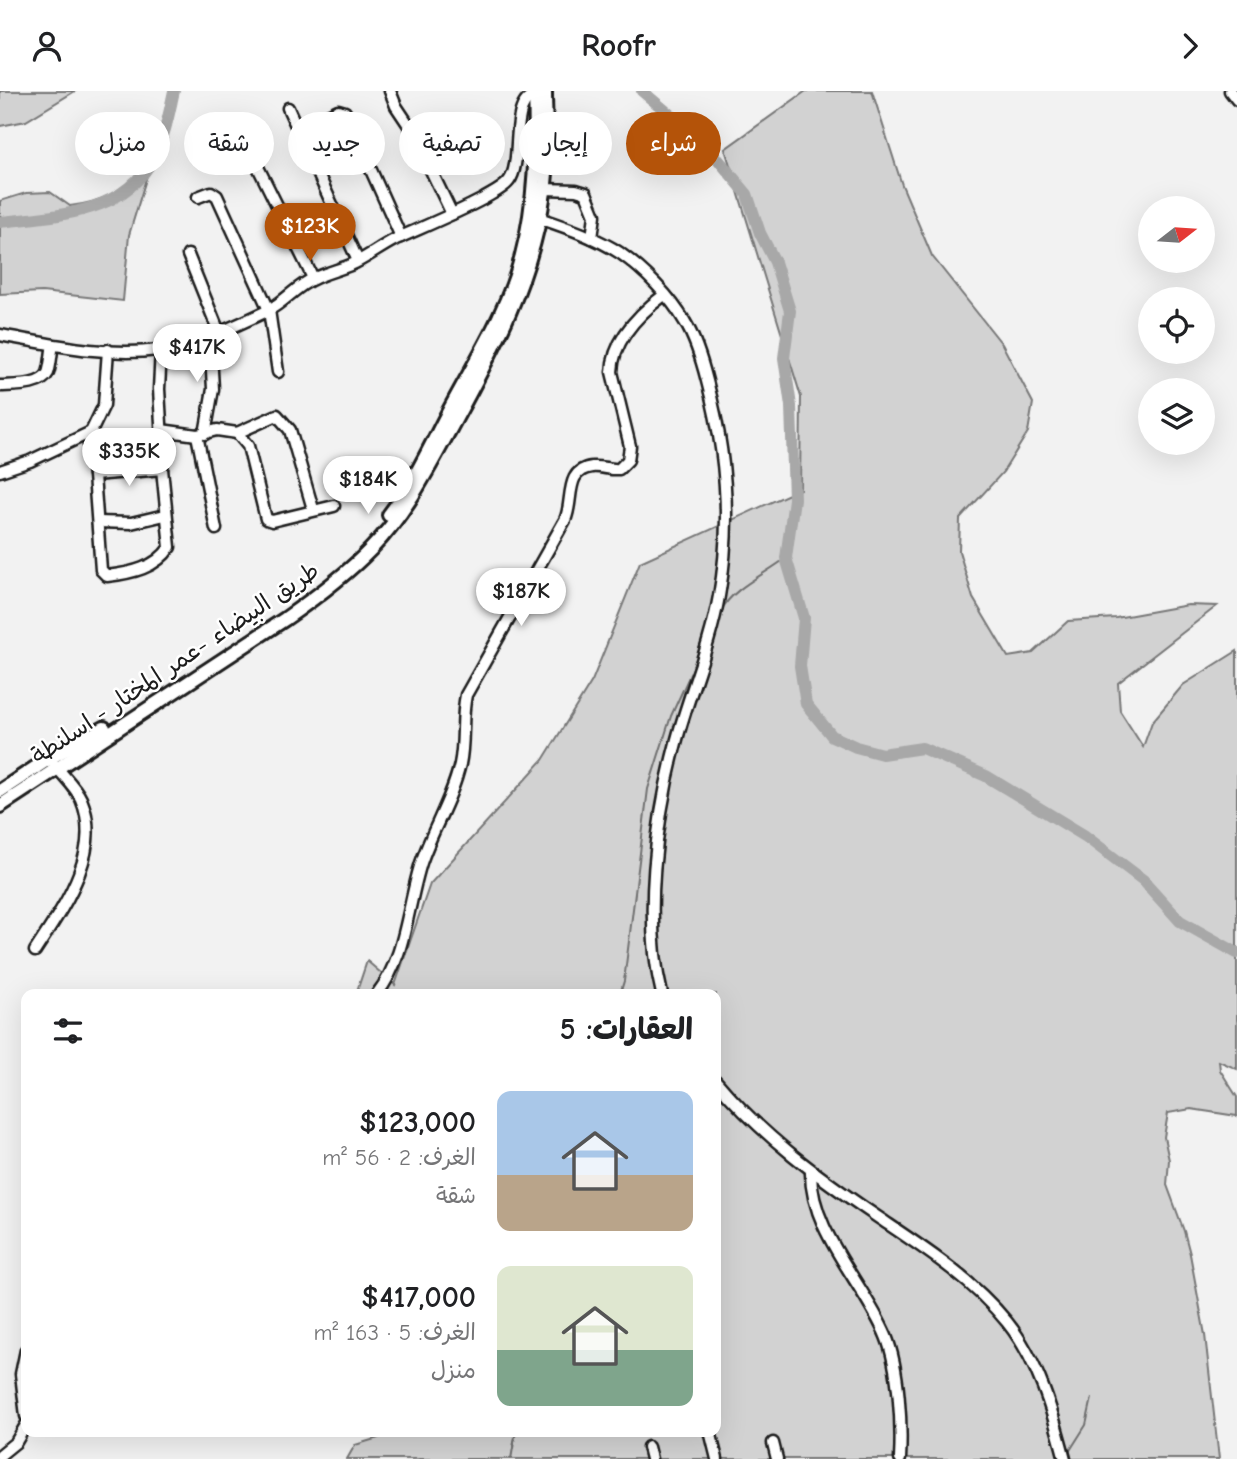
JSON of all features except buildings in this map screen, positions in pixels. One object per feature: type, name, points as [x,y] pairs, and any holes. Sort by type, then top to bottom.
[{"type":"main road","name":"طريق البيضاء -عمر المختار - اسلنطة","points":[[0,791],[53,763],[279,615],[328,579],[364,546],[406,491],[513,285],[544,190],[540,93]]},
{"type":"main road","name":"طريق البيضاء -عمر المختار - اسلنطة","points":[[535,217],[540,93]]},
{"type":"main road","name":"طريق البيضاء -عمر المختار - اسلنطة","points":[[0,806],[53,763]]},
{"type":"street","points":[[390,91],[452,214]]},
{"type":"street","points":[[1230,91],[1237,100]]},
{"type":"street","points":[[0,335],[53,345],[140,352],[161,350],[215,334],[269,310],[281,304],[313,278],[358,261],[509,182],[515,164],[521,108],[528,99],[540,93]]},
{"type":"street","points":[[288,108],[290,112]]},
{"type":"street","points":[[262,175],[313,278]]},
{"type":"street","points":[[319,175],[358,261]]},
{"type":"street","points":[[373,175],[401,237]]},
{"type":"street","points":[[544,190],[576,190],[586,193],[596,215],[592,238]]},
{"type":"street","points":[[198,197],[211,192],[217,196],[269,310],[278,372]]},
{"type":"street","points":[[535,217],[592,238],[622,254],[653,282],[685,320],[702,359],[719,437],[726,494],[720,594],[710,639],[676,742],[659,821],[654,937],[661,989]]},
{"type":"street","points":[[188,255],[215,334],[213,389],[201,435],[216,529]]},
{"type":"street","points":[[381,989],[394,970],[421,862],[459,768],[466,695],[565,520],[570,509],[572,479],[578,471],[588,467],[620,469],[628,460],[630,446],[612,372],[612,359],[644,310],[664,295]]},
{"type":"street","points":[[0,386],[43,380],[48,373],[53,345]]},
{"type":"street","points":[[108,350],[104,405],[90,432],[89,444],[101,570],[107,576],[153,565],[164,555],[171,541],[165,515],[162,469],[159,389],[161,350]]},
{"type":"street","points":[[161,430],[201,435],[217,430],[237,433],[277,415],[290,430],[313,509]]},
{"type":"street","points":[[0,471],[30,461],[90,432]]},
{"type":"street","points":[[237,433],[248,446],[266,519],[272,521],[334,506]]},
{"type":"street","points":[[94,475],[162,469]]},
{"type":"street","points":[[98,522],[131,523],[165,515]]},
{"type":"street","points":[[35,951],[72,893],[82,865],[86,842],[86,820],[82,802],[53,763]]},
{"type":"street","points":[[721,1087],[751,1120],[811,1170],[913,1239],[964,1278],[1008,1323],[1035,1369],[1058,1430],[1065,1459]]},
{"type":"street","points":[[811,1170],[811,1184],[823,1222],[843,1263],[886,1337],[895,1373],[900,1459]]},
{"type":"street","points":[[0,1455],[16,1442],[21,1434]]},
{"type":"street","points":[[712,1437],[717,1459]]},
{"type":"street","points":[[773,1443],[776,1459]]},
{"type":"street","points":[[648,1447],[651,1459]]},
{"type":"shaded area","points":[[0,91],[75,91],[26,121],[0,126]]},
{"type":"shaded area","points":[[806,91],[872,91],[902,185],[932,256],[1002,344],[1033,403],[1028,432],[1003,472],[960,519],[959,551],[973,598],[1008,657],[1033,653],[1068,621],[1116,618],[1188,605],[1217,606],[1118,683],[1120,711],[1143,747],[1152,722],[1183,685],[1237,651],[1237,1069],[1219,1061],[1220,1070],[1237,1097],[1237,1116],[1191,1109],[1168,1113],[1164,1137],[1169,1160],[1167,1185],[1190,1254],[1205,1335],[1219,1459],[347,1459],[355,1445],[379,1437],[721,1437],[721,989],[358,989],[367,961],[395,985],[430,884],[543,760],[592,681],[640,562],[800,489],[801,397],[725,149]]},
{"type":"shaded area","points":[[141,175],[147,175],[129,235],[123,301],[42,292],[0,294],[0,201],[26,193],[50,192],[70,206],[93,201]]},
{"type":"waterway","points":[[0,222],[48,217],[94,207],[133,185],[148,167],[160,144],[174,91]]},
{"type":"waterway","points":[[642,91],[706,145],[747,194],[760,233],[775,262],[790,311],[784,358],[791,406],[794,499],[786,558],[804,618],[800,666],[806,704],[832,736],[856,747],[882,754],[922,748],[986,776],[1085,836],[1143,880],[1180,921],[1237,953]]},
{"type":"waterway","points":[[721,611],[741,588],[786,558]]},
{"type":"waterway","points":[[622,989],[648,789],[671,716],[698,657]]},
{"type":"waterway","points":[[1067,1455],[1086,1425],[1092,1398]]},
{"type":"waterway","points":[[511,1459],[515,1437]]}]
